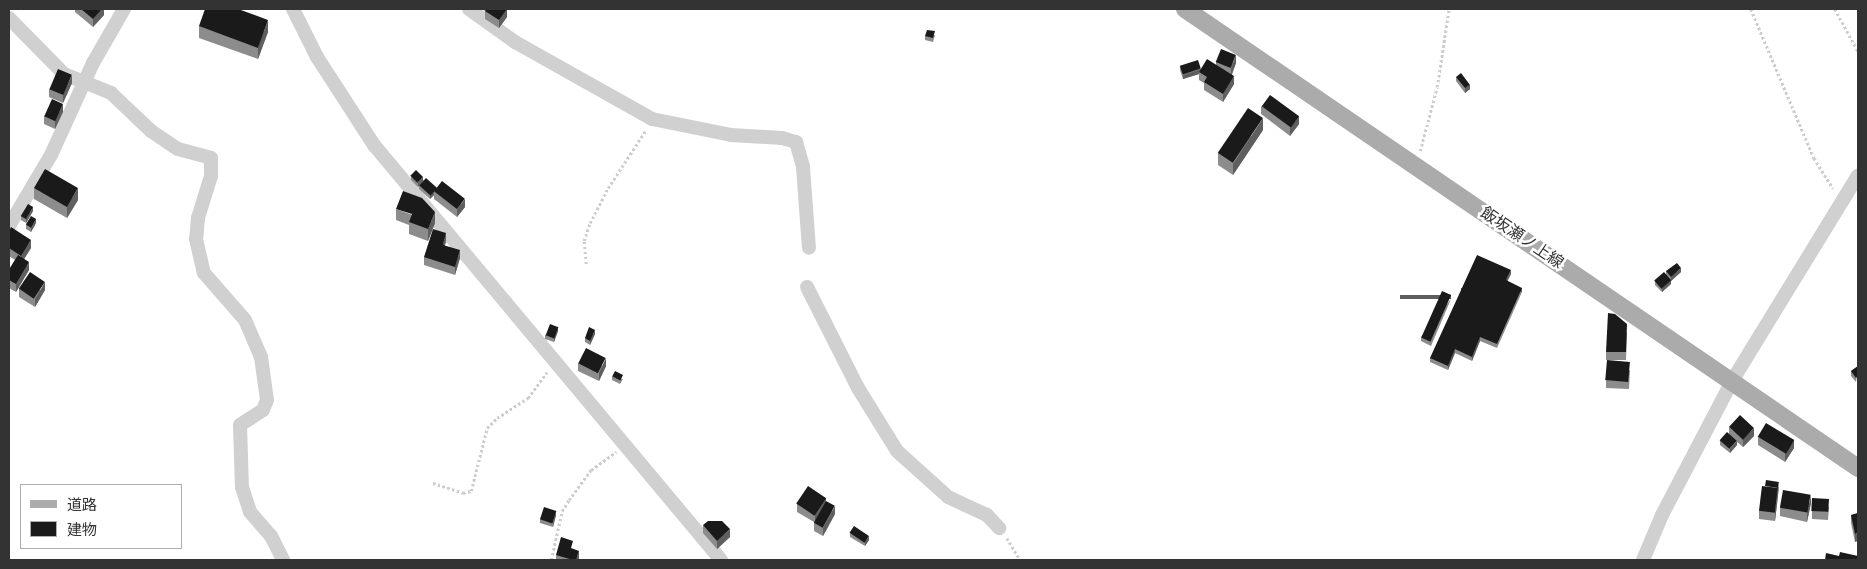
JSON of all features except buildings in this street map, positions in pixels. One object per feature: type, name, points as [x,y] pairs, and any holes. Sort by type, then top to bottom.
[{"type":"main road","name":"飯坂瀬ノ上線","points":[[1185,9],[1858,468]]},
{"type":"street","points":[[9,226],[51,155],[124,9]]},
{"type":"street","points":[[293,9],[354,118],[721,560]]},
{"type":"street","points":[[469,9],[515,42],[652,118],[731,135],[796,142],[804,167],[809,248]]},
{"type":"street","points":[[9,18],[64,74],[86,82],[126,104],[164,142],[178,150],[211,158],[211,176],[198,218],[196,239],[204,273],[245,320],[261,357],[267,400],[263,410],[240,425],[242,487],[250,512],[271,536],[283,560]]},
{"type":"street","points":[[1643,560],[1662,515],[1732,381],[1858,175]]},
{"type":"street","points":[[807,287],[862,395],[897,451],[948,497],[987,515],[999,528]]},
{"type":"path","points":[[1414,164],[1431,111],[1449,9]]},
{"type":"path","points":[[1751,9],[1814,158],[1828,184],[1844,198]]},
{"type":"path","points":[[1835,9],[1858,51]]},
{"type":"path","points":[[586,264],[584,241],[590,223],[608,188],[652,118]]},
{"type":"path","points":[[432,483],[463,493],[471,491],[487,428],[497,418],[528,398],[556,362]]},
{"type":"path","points":[[551,560],[562,510],[591,470],[625,446]]},
{"type":"path","points":[[999,528],[1020,560]]}]
